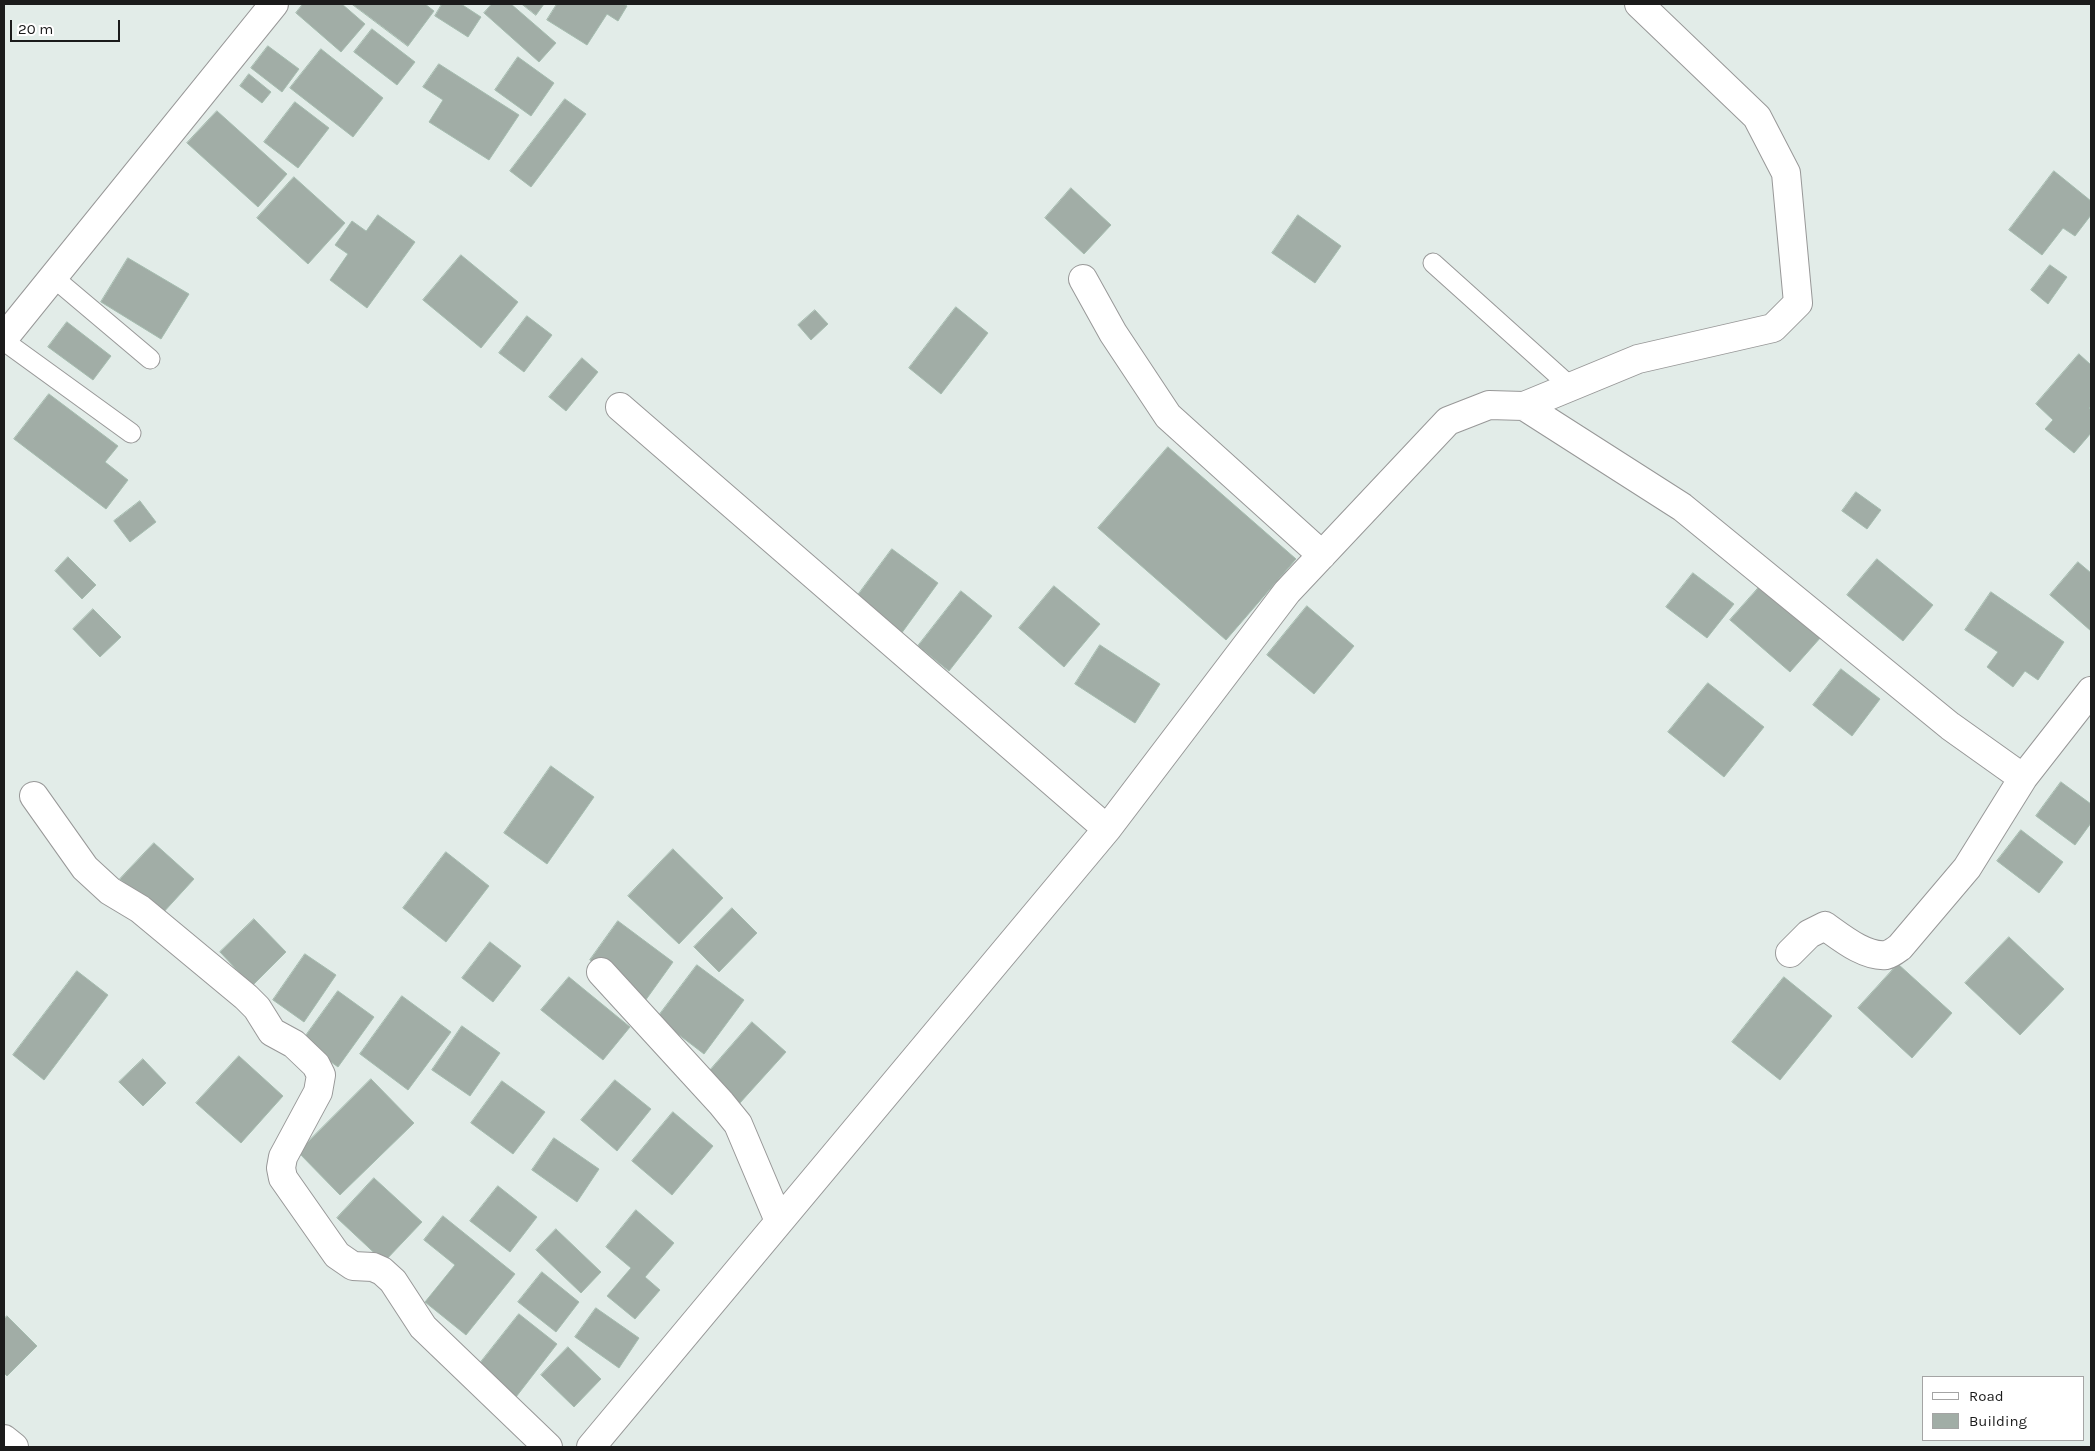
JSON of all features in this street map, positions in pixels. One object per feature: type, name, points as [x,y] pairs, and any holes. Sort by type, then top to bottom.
[{"type":"street","points":[[4,339],[274,4]]},
{"type":"street","points":[[590,1447],[1107,829],[1287,592],[1448,422],[1489,405],[1524,406],[1638,359],[1773,328],[1798,304],[1786,173],[1757,117],[1639,4]]},
{"type":"street","points":[[1083,279],[1113,332],[1168,416],[1322,555]]},
{"type":"street","points":[[1524,406],[1682,507],[1950,726],[2023,778]]},
{"type":"street","points":[[620,407],[1107,829]]},
{"type":"street","points":[[1790,953],[1809,934],[1825,926],[1856,948],[1884,955],[1900,947],[1967,868],[2023,778],[2091,691]]},
{"type":"street","points":[[34,796],[85,868],[110,891],[140,909],[246,997],[257,1008],[272,1032],[294,1044],[316,1065],[321,1075],[318,1092],[282,1157],[281,1168],[283,1178],[337,1254],[353,1266],[373,1267],[382,1271],[393,1281],[423,1326],[548,1447]]},
{"type":"street","points":[[601,972],[738,1124],[779,1221]]},
{"type":"street","points":[[4,1439],[14,1447]]},
{"type":"lane","points":[[1432,262],[1571,387]]},
{"type":"lane","points":[[54,278],[150,359]]},
{"type":"lane","points":[[4,339],[131,433]]},
{"type":"building","points":[[303,4],[342,4],[365,24],[341,52],[296,13]]},
{"type":"building","points":[[352,4],[425,4],[434,11],[408,46]]},
{"type":"building","points":[[442,4],[461,4],[481,17],[468,37],[435,16]]},
{"type":"building","points":[[492,4],[511,4],[556,43],[539,62],[484,13]]},
{"type":"building","points":[[522,4],[544,4],[536,15]]},
{"type":"building","points":[[557,4],[623,4],[627,6],[618,21],[607,14],[587,45],[547,20]]},
{"type":"building","points":[[372,29],[415,62],[397,85],[354,52]]},
{"type":"building","points":[[268,46],[299,69],[282,92],[251,68]]},
{"type":"building","points":[[321,49],[383,98],[353,137],[290,88]]},
{"type":"building","points":[[518,57],[554,83],[531,116],[495,90]]},
{"type":"building","points":[[439,64],[519,115],[489,160],[429,122],[443,100],[423,87]]},
{"type":"building","points":[[249,74],[271,92],[262,103],[240,86]]},
{"type":"building","points":[[565,99],[586,114],[531,187],[510,171]]},
{"type":"building","points":[[295,102],[329,128],[298,168],[264,142]]},
{"type":"building","points":[[217,111],[287,174],[258,207],[187,143]]},
{"type":"building","points":[[2054,171],[2091,201],[2091,215],[2075,236],[2063,228],[2042,255],[2009,230]]},
{"type":"building","points":[[294,177],[345,223],[308,264],[257,218]]},
{"type":"building","points":[[1071,188],[1111,225],[1084,254],[1045,218]]},
{"type":"building","points":[[378,215],[415,242],[367,308],[330,280],[348,254],[335,245],[352,221],[366,231]]},
{"type":"building","points":[[1298,215],[1341,246],[1315,283],[1272,253]]},
{"type":"building","points":[[461,255],[518,302],[481,348],[423,300]]},
{"type":"building","points":[[128,258],[189,294],[161,339],[101,302]]},
{"type":"building","points":[[2050,265],[2067,277],[2048,304],[2031,290]]},
{"type":"building","points":[[956,307],[988,333],[941,394],[909,368]]},
{"type":"building","points":[[815,310],[828,324],[811,340],[798,325]]},
{"type":"building","points":[[527,316],[552,335],[524,372],[499,353]]},
{"type":"building","points":[[67,322],[111,356],[93,380],[48,347]]},
{"type":"building","points":[[2079,354],[2091,365],[2091,406],[2089,408],[2091,409],[2091,433],[2074,453],[2045,429],[2053,420],[2036,404]]},
{"type":"building","points":[[582,358],[598,372],[566,411],[549,397]]},
{"type":"building","points":[[49,394],[118,446],[105,462],[128,480],[106,509],[14,439]]},
{"type":"building","points":[[1168,447],[1296,559],[1226,640],[1098,528]]},
{"type":"building","points":[[1856,492],[1881,510],[1867,529],[1842,511]]},
{"type":"building","points":[[140,501],[156,522],[130,542],[114,521]]},
{"type":"building","points":[[892,549],[938,583],[901,634],[855,599]]},
{"type":"building","points":[[68,557],[96,585],[82,599],[55,571]]},
{"type":"building","points":[[1877,559],[1933,605],[1903,641],[1847,595]]},
{"type":"building","points":[[2078,562],[2091,573],[2091,631],[2050,595]]},
{"type":"building","points":[[1693,573],[1734,604],[1707,638],[1666,607]]},
{"type":"building","points":[[1761,585],[1821,637],[1790,672],[1730,620]]},
{"type":"building","points":[[1054,586],[1100,624],[1064,667],[1019,628]]},
{"type":"building","points":[[961,591],[992,616],[949,671],[918,646]]},
{"type":"building","points":[[1991,592],[2064,642],[2038,680],[2025,671],[2013,687],[1987,667],[1998,652],[1965,630]]},
{"type":"building","points":[[1307,606],[1354,646],[1314,694],[1267,655]]},
{"type":"building","points":[[93,609],[121,637],[100,657],[73,629]]},
{"type":"building","points":[[1100,645],[1160,684],[1135,723],[1075,684]]},
{"type":"building","points":[[1841,669],[1880,699],[1852,736],[1813,705]]},
{"type":"building","points":[[1708,683],[1764,727],[1724,777],[1668,732]]},
{"type":"building","points":[[551,766],[594,797],[547,864],[504,833]]},
{"type":"building","points":[[2061,782],[2091,804],[2091,823],[2075,845],[2036,816]]},
{"type":"building","points":[[2021,830],[2063,862],[2039,893],[1997,861]]},
{"type":"building","points":[[154,843],[194,879],[161,915],[120,879]]},
{"type":"building","points":[[673,849],[723,898],[679,944],[628,896]]},
{"type":"building","points":[[446,852],[489,886],[446,942],[403,908]]},
{"type":"building","points":[[732,908],[757,933],[719,972],[694,947]]},
{"type":"building","points":[[254,919],[286,952],[252,986],[220,952]]},
{"type":"building","points":[[618,921],[673,962],[645,1001],[590,960]]},
{"type":"building","points":[[2009,937],[2064,989],[2020,1035],[1965,983]]},
{"type":"building","points":[[490,942],[521,966],[493,1002],[462,978]]},
{"type":"building","points":[[305,954],[336,975],[304,1022],[273,1000]]},
{"type":"building","points":[[1898,964],[1952,1013],[1912,1058],[1858,1008]]},
{"type":"building","points":[[697,965],[744,1000],[704,1054],[657,1018]]},
{"type":"building","points":[[77,971],[108,995],[44,1080],[13,1055]]},
{"type":"building","points":[[569,977],[630,1027],[603,1060],[541,1010]]},
{"type":"building","points":[[1784,977],[1832,1016],[1780,1080],[1732,1042]]},
{"type":"building","points":[[338,991],[374,1017],[338,1067],[302,1041]]},
{"type":"building","points":[[402,996],[451,1032],[408,1090],[360,1054]]},
{"type":"building","points":[[752,1022],[786,1052],[739,1104],[706,1075]]},
{"type":"building","points":[[462,1026],[500,1053],[470,1096],[432,1070]]},
{"type":"building","points":[[239,1056],[283,1096],[241,1143],[196,1103]]},
{"type":"building","points":[[143,1059],[166,1083],[143,1106],[119,1082]]},
{"type":"building","points":[[371,1079],[414,1123],[340,1195],[298,1152]]},
{"type":"building","points":[[615,1080],[651,1109],[617,1151],[581,1120]]},
{"type":"building","points":[[502,1081],[545,1112],[513,1154],[471,1123]]},
{"type":"building","points":[[673,1112],[713,1146],[672,1195],[632,1161]]},
{"type":"building","points":[[554,1138],[599,1169],[577,1202],[532,1170]]},
{"type":"building","points":[[374,1178],[422,1222],[384,1262],[337,1218]]},
{"type":"building","points":[[498,1186],[537,1217],[510,1252],[470,1221]]},
{"type":"building","points":[[636,1210],[674,1243],[645,1277],[660,1290],[635,1319],[607,1296],[631,1268],[606,1247]]},
{"type":"building","points":[[443,1216],[515,1274],[466,1335],[425,1302],[455,1265],[424,1240]]},
{"type":"building","points":[[556,1229],[601,1272],[581,1293],[536,1250]]},
{"type":"building","points":[[542,1272],[579,1302],[556,1332],[518,1302]]},
{"type":"building","points":[[596,1308],[639,1338],[619,1368],[575,1337]]},
{"type":"building","points":[[519,1314],[557,1344],[516,1397],[477,1367]]},
{"type":"building","points":[[7,1316],[37,1346],[7,1376],[4,1373],[4,1319]]},
{"type":"building","points":[[568,1347],[601,1379],[574,1407],[541,1375]]}]
